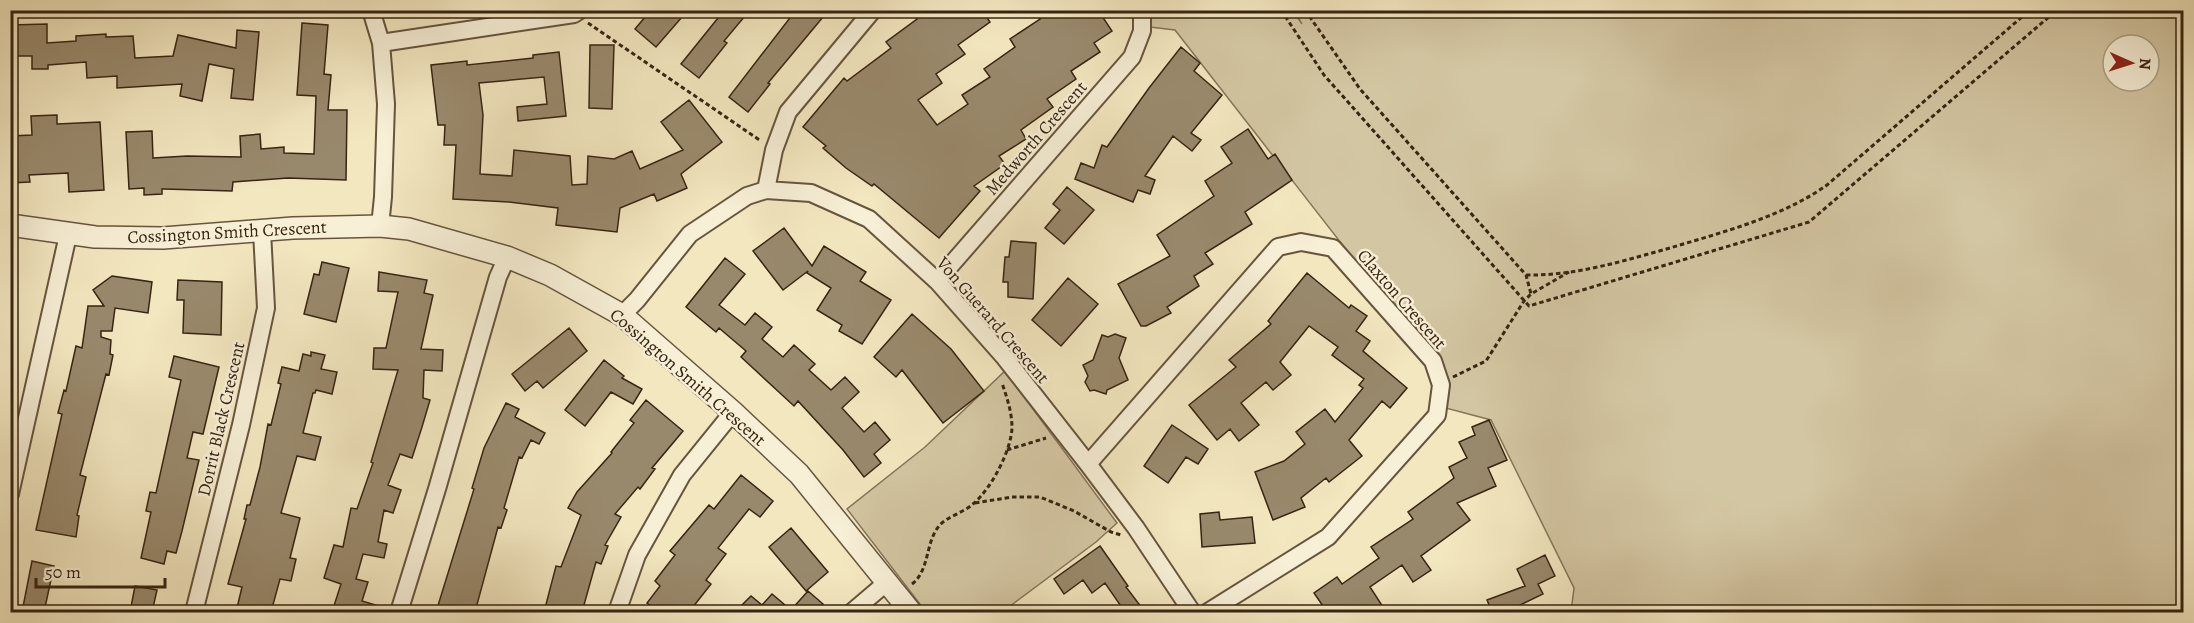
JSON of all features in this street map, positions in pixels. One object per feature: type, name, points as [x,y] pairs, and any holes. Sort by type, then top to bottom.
[{"type":"street","points":[[371,10],[381,43],[386,113],[380,226]]},
{"type":"street","points":[[766,190],[774,150],[788,112],[873,10]]},
{"type":"street","name":"Medworth Crescent","points":[[938,281],[1132,57],[1142,31],[1142,10]]},
{"type":"street","points":[[381,43],[577,12]]},
{"type":"street","name":"Von Guerard Crescent","points":[[622,315],[637,300],[690,234],[747,196],[766,190],[811,193],[869,219],[938,281],[1005,358],[1136,528],[1192,612]]},
{"type":"street","name":"Cossington Smith Crescent","points":[[10,225],[68,235],[163,238],[293,228],[380,226],[409,229],[507,257],[550,275],[622,315],[733,412],[799,474],[886,583],[913,603]]},
{"type":"street","name":"Dorrit Black Crescent","points":[[194,612],[241,425],[266,308],[262,231]]},
{"type":"street","points":[[10,494],[15,451],[68,235]]},
{"type":"street","name":"Claxton Crescent","points":[[1088,464],[1278,248],[1301,242],[1333,248],[1433,361],[1440,381]]},
{"type":"street","points":[[399,612],[498,277],[507,257]]},
{"type":"street","points":[[1208,612],[1328,537],[1437,415],[1440,381]]},
{"type":"street","points":[[617,612],[637,555],[682,475],[733,412]]},
{"type":"street","points":[[852,612],[886,583]]},
{"type":"path","points":[[1281,10],[1324,75],[1529,306],[1809,222],[2057,10]]},
{"type":"path","points":[[1305,10],[1360,89],[1526,274],[1531,294]]},
{"type":"path","points":[[1526,274],[1601,267],[1715,235],[1805,201],[1827,185],[2030,10]]},
{"type":"path","points":[[577,12],[762,142]]},
{"type":"path","points":[[1440,381],[1457,376],[1486,361],[1524,301],[1531,294],[1571,271]]},
{"type":"path","points":[[913,603],[910,586],[921,574],[931,540],[939,525],[975,502],[990,484],[1007,450],[1012,427],[1008,396],[1002,381],[1002,367],[1005,358]]},
{"type":"path","points":[[1007,450],[1061,431]]},
{"type":"path","points":[[975,502],[1012,497],[1040,497],[1074,511],[1118,534],[1126,534],[1136,528]]},
{"type":"shaded area","points":[[1143,11],[1293,11],[1302,24],[1294,11],[2183,11],[2183,612],[1571,612],[1574,588],[1491,420],[1438,406],[1433,361],[1175,30],[1150,27]]},
{"type":"shaded area","points":[[1005,371],[1117,523],[1096,542],[1002,612],[926,612],[847,509],[925,447]]},
{"type":"building","points":[[651,10],[674,10],[682,17],[656,47],[635,29]]},
{"type":"building","points":[[708,10],[750,10],[724,41],[727,43],[699,78],[681,64],[718,18]]},
{"type":"building","points":[[796,10],[815,10],[823,17],[768,83],[770,84],[748,112],[729,97]]},
{"type":"building","points":[[911,10],[982,10],[990,22],[958,45],[965,54],[936,74],[942,83],[918,100],[937,125],[968,104],[962,95],[990,77],[984,69],[1015,47],[1010,39],[1040,19],[1034,10],[1098,10],[1112,31],[1094,43],[1100,52],[1071,71],[1076,79],[1047,99],[1053,107],[1021,130],[1026,139],[999,156],[1005,164],[974,186],[980,191],[939,238],[874,184],[872,186],[846,168],[823,148],[826,146],[803,127],[844,78],[847,81],[891,48],[886,42],[917,19]]},
{"type":"building","points":[[302,23],[328,25],[324,74],[331,75],[328,110],[347,110],[346,180],[288,178],[233,182],[232,191],[162,189],[162,194],[144,195],[144,188],[129,189],[126,132],[152,131],[153,158],[241,157],[240,136],[260,134],[261,149],[284,147],[284,153],[314,154],[316,96],[297,95]]},
{"type":"building","points":[[47,24],[47,43],[76,41],[76,36],[106,34],[106,37],[133,36],[135,58],[173,56],[178,35],[236,48],[237,30],[259,32],[253,100],[231,98],[234,69],[209,64],[202,101],[180,96],[182,84],[117,88],[117,76],[87,78],[86,62],[48,65],[48,69],[32,69],[32,56],[10,56],[10,25]]},
{"type":"building","points":[[590,45],[614,45],[612,109],[589,108]]},
{"type":"building","points":[[1181,47],[1200,63],[1194,71],[1222,95],[1191,133],[1201,140],[1192,151],[1173,136],[1145,176],[1155,180],[1150,194],[1138,190],[1133,202],[1075,179],[1081,163],[1094,168],[1102,145],[1107,147]]},
{"type":"building","points":[[559,52],[566,116],[518,121],[517,107],[547,104],[544,77],[479,83],[483,115],[480,174],[512,176],[514,150],[570,156],[572,185],[587,184],[588,156],[614,159],[632,151],[640,169],[683,150],[661,122],[689,100],[722,142],[681,174],[687,188],[657,201],[654,194],[620,208],[617,232],[556,225],[558,208],[453,199],[456,145],[444,145],[445,125],[438,125],[431,65],[467,61],[467,65],[533,58],[533,55]]},
{"type":"building","points":[[57,115],[57,124],[100,122],[104,190],[69,192],[68,173],[29,175],[30,182],[10,183],[10,136],[32,135],[31,116]]},
{"type":"building","points":[[1248,129],[1268,159],[1275,154],[1292,180],[1245,212],[1252,224],[1205,253],[1213,264],[1194,276],[1199,286],[1167,307],[1171,313],[1146,326],[1141,326],[1118,284],[1170,256],[1157,235],[1214,196],[1205,181],[1232,163],[1221,147]]},
{"type":"building","points":[[1067,187],[1094,210],[1064,244],[1045,228],[1060,210],[1053,204]]},
{"type":"building","points":[[784,228],[812,266],[824,246],[866,272],[860,281],[891,300],[862,344],[839,331],[842,325],[817,310],[831,288],[807,273],[808,271],[783,290],[753,251]]},
{"type":"building","points":[[1011,241],[1036,243],[1033,299],[1008,297],[1008,282],[1003,282],[1005,257],[1009,257]]},
{"type":"building","points":[[725,258],[745,274],[719,305],[745,325],[755,313],[772,327],[762,339],[783,357],[794,345],[815,364],[809,370],[831,390],[845,377],[859,392],[842,408],[864,432],[875,422],[890,440],[874,454],[881,463],[864,477],[843,450],[798,401],[794,406],[741,357],[746,351],[719,328],[716,332],[686,307]]},
{"type":"building","points":[[322,262],[349,268],[336,322],[304,314],[314,274],[319,275]]},
{"type":"building","points":[[379,272],[427,280],[424,293],[433,295],[421,349],[443,350],[442,371],[424,370],[423,398],[430,400],[422,427],[412,458],[400,454],[388,485],[401,490],[393,513],[384,510],[378,542],[387,544],[384,558],[363,554],[356,579],[368,582],[362,601],[389,609],[389,612],[332,612],[341,584],[324,578],[334,545],[343,547],[351,508],[357,509],[373,463],[371,462],[398,370],[373,369],[374,348],[386,348],[398,292],[378,291]]},
{"type":"building","points":[[1307,273],[1349,308],[1351,305],[1367,316],[1356,331],[1370,341],[1363,351],[1407,388],[1390,408],[1382,401],[1349,440],[1362,456],[1329,482],[1326,478],[1301,498],[1305,507],[1273,520],[1255,472],[1284,461],[1305,444],[1296,432],[1325,409],[1335,422],[1363,388],[1359,385],[1364,379],[1332,355],[1338,347],[1309,326],[1280,362],[1291,375],[1273,390],[1266,382],[1241,403],[1259,425],[1239,441],[1230,429],[1217,440],[1189,405],[1236,367],[1229,360],[1271,324],[1268,321]]},
{"type":"building","points":[[112,276],[152,282],[148,313],[115,308],[112,331],[101,331],[101,337],[111,340],[110,354],[113,355],[80,475],[86,477],[77,515],[79,516],[76,537],[36,530],[62,414],[58,413],[64,390],[66,391],[76,346],[82,348],[88,306],[104,306],[93,290]]},
{"type":"building","points":[[1068,278],[1098,304],[1061,346],[1032,320]]},
{"type":"building","points":[[178,280],[222,282],[221,335],[183,333],[184,300],[177,300]]},
{"type":"building","points":[[912,314],[951,349],[984,391],[943,423],[902,370],[896,377],[874,357]]},
{"type":"building","points":[[569,328],[587,351],[543,388],[537,381],[525,391],[512,374]]},
{"type":"building","points":[[1115,334],[1126,338],[1119,358],[1128,380],[1107,390],[1106,394],[1090,391],[1085,382],[1088,376],[1083,365],[1093,360],[1102,335],[1108,337]]},
{"type":"building","points":[[311,352],[325,355],[321,369],[337,372],[332,394],[316,390],[313,393],[303,433],[321,437],[315,460],[297,456],[281,513],[300,518],[290,558],[296,559],[291,581],[280,579],[271,612],[236,612],[242,587],[228,584],[246,519],[244,519],[247,505],[250,505],[260,467],[268,424],[271,425],[281,384],[278,383],[282,367],[299,371],[303,354],[311,356]]},
{"type":"building","points":[[174,356],[219,367],[203,434],[193,432],[187,458],[199,460],[176,553],[167,551],[164,564],[141,558],[151,512],[146,511],[150,492],[156,493],[181,380],[169,377]]},
{"type":"building","points":[[604,360],[624,376],[622,378],[642,389],[633,404],[611,392],[585,426],[565,410]]},
{"type":"building","points":[[646,400],[683,431],[652,468],[655,469],[640,489],[638,487],[615,514],[621,517],[605,545],[608,546],[601,564],[596,562],[582,612],[544,612],[556,566],[561,567],[581,515],[568,508],[577,492],[612,453],[634,423],[630,420]]},
{"type":"building","points":[[506,403],[519,409],[515,417],[545,433],[539,444],[531,440],[522,458],[519,457],[504,508],[507,510],[501,528],[498,527],[475,612],[436,612],[474,489],[472,488],[484,448]]},
{"type":"building","points":[[1489,420],[1507,460],[1488,468],[1496,486],[1457,503],[1470,520],[1421,556],[1431,570],[1413,582],[1402,565],[1370,587],[1383,607],[1375,612],[1327,612],[1314,593],[1337,577],[1342,584],[1379,558],[1371,547],[1413,519],[1408,512],[1454,478],[1449,467],[1467,458],[1459,442],[1475,435],[1472,427]]},
{"type":"building","points":[[1172,425],[1208,449],[1198,464],[1186,457],[1168,483],[1144,466]]},
{"type":"building","points":[[741,475],[773,501],[760,517],[749,509],[718,548],[726,554],[706,580],[711,584],[689,612],[659,612],[647,603],[660,586],[655,581],[675,555],[670,551],[709,505],[714,509]]},
{"type":"building","points":[[1219,512],[1220,520],[1252,517],[1255,543],[1202,547],[1200,514]]},
{"type":"building","points":[[791,528],[828,572],[806,591],[769,547]]},
{"type":"building","points":[[1100,546],[1145,612],[1125,612],[1105,583],[1092,593],[1083,580],[1064,594],[1054,579]]},
{"type":"building","points":[[1545,555],[1555,576],[1538,584],[1543,594],[1520,605],[1523,612],[1492,612],[1487,600],[1525,586],[1517,569]]},
{"type":"building","points":[[32,561],[54,566],[44,612],[22,612]]},
{"type":"building","points":[[135,586],[157,590],[152,612],[130,612]]},
{"type":"building","points":[[808,591],[823,604],[816,612],[748,612],[741,606],[751,596],[762,605],[772,594],[791,610]]}]
